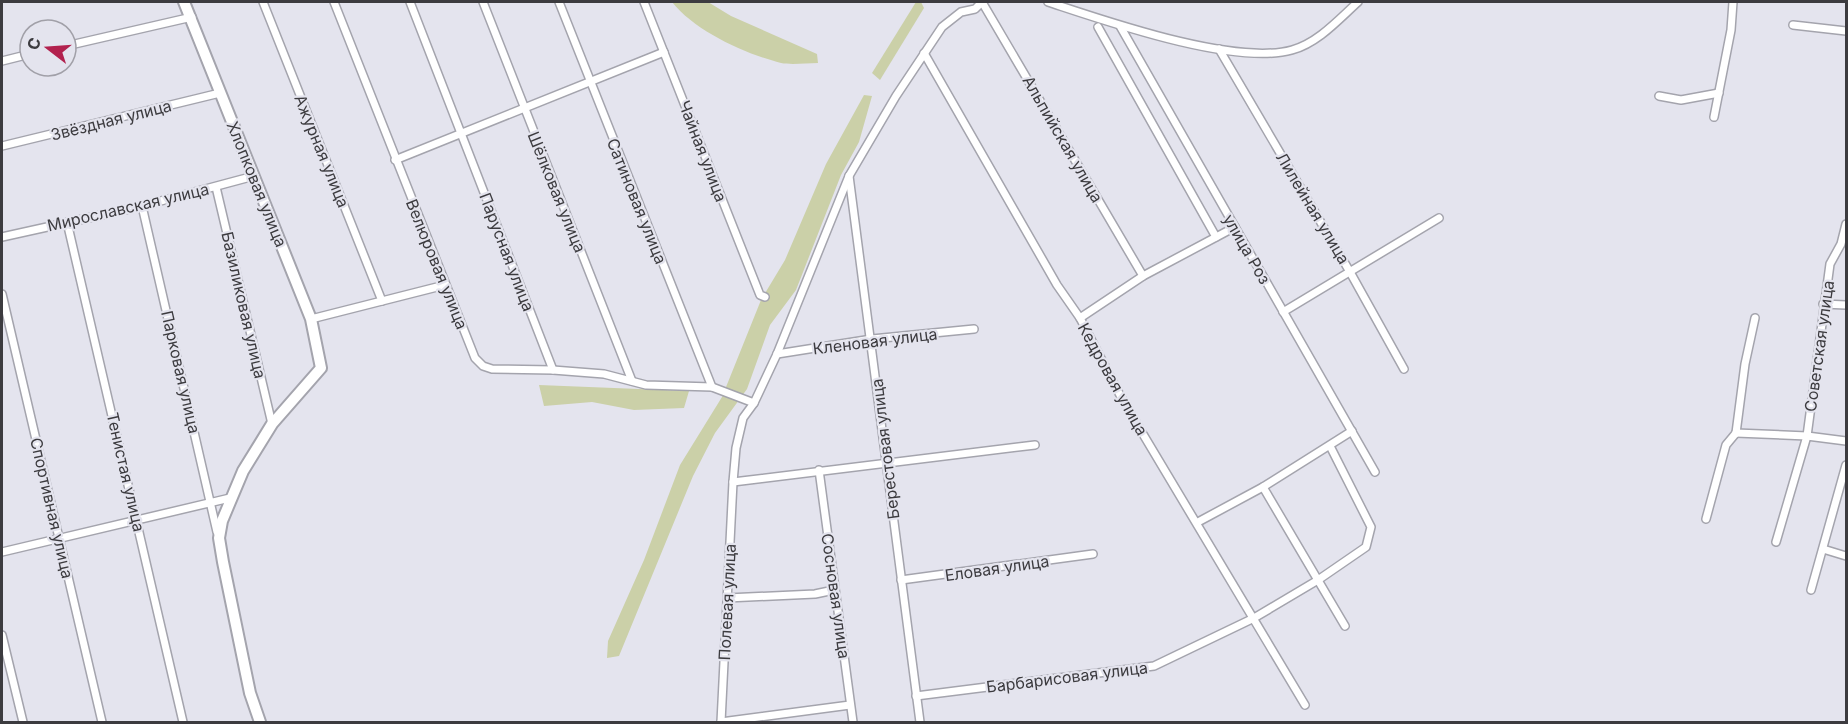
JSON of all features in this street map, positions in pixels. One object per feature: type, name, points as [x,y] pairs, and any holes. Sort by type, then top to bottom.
[{"type":"street","name":"Хлопковая улица","points":[[184,2],[192,17],[220,93],[311,319],[321,368],[272,424]]},
{"type":"street","name":"Ажурная улица","points":[[262,2],[382,301]]},
{"type":"street","name":"Велюровая улица","points":[[334,2],[475,358],[483,366],[492,369],[553,370]]},
{"type":"street","name":"Парусная улица","points":[[410,2],[553,370]]},
{"type":"street","name":"Шёлковая улица","points":[[483,2],[632,381]]},
{"type":"street","name":"Сатиновая улица","points":[[559,2],[712,387]]},
{"type":"street","name":"Чайная улица","points":[[644,2],[760,295],[765,297]]},
{"type":"street","name":"Полевая улица","points":[[721,722],[733,482],[736,448],[743,418],[754,403],[777,354],[849,176],[942,27],[961,12],[975,9],[982,2]]},
{"type":"street","name":"Альпийская улица","points":[[982,2],[1143,276]]},
{"type":"street","points":[[1048,2],[1120,26],[1253,54],[1294,50],[1325,32],[1358,2]]},
{"type":"street","points":[[1714,117],[1733,2]]},
{"type":"street","points":[[78,43],[192,17]]},
{"type":"street","points":[[1793,25],[1846,31]]},
{"type":"street","name":"улица Роз","points":[[1120,26],[1376,472]]},
{"type":"street","name":"улица Роз","points":[[1098,27],[1216,237]]},
{"type":"street","name":"Лилейная улица","points":[[1219,48],[1404,369]]},
{"type":"street","points":[[395,160],[664,52]]},
{"type":"street","name":"Кедровая улица","points":[[924,53],[1057,285],[1080,318],[1122,399],[1198,522],[1305,705]]},
{"type":"street","points":[[2,61],[18,57]]},
{"type":"street","name":"Звёздная улица","points":[[2,146],[220,93]]},
{"type":"street","points":[[1659,96],[1681,100],[1719,93]]},
{"type":"street","name":"Мирославская улица","points":[[2,237],[142,206],[254,176]]},
{"type":"street","name":"Берестовая улица","points":[[849,176],[872,339],[920,723]]},
{"type":"street","name":"Базиликовая улица","points":[[216,187],[272,424]]},
{"type":"street","name":"Парковая улица","points":[[142,206],[219,538]]},
{"type":"street","points":[[1283,312],[1438,218]]},
{"type":"street","name":"Тенистая улица","points":[[67,222],[183,723]]},
{"type":"street","name":"Советская улица","points":[[1776,542],[1807,436],[1830,264],[1841,244],[1846,224]]},
{"type":"street","points":[[1080,318],[1143,276],[1235,227]]},
{"type":"street","points":[[311,319],[445,285]]},
{"type":"street","name":"Спортивная улица","points":[[2,294],[102,723]]},
{"type":"street","points":[[1823,304],[1846,305]]},
{"type":"street","points":[[1706,519],[1726,445],[1736,433],[1745,364],[1755,318]]},
{"type":"street","name":"Кленовая улица","points":[[777,354],[872,339],[974,329]]},
{"type":"street","points":[[553,370],[604,374],[646,385],[712,387],[754,403]]},
{"type":"street","points":[[260,723],[250,693],[219,538],[230,498],[272,424]]},
{"type":"street","points":[[1198,522],[1263,487],[1352,431]]},
{"type":"street","points":[[1736,433],[1807,436],[1846,441]]},
{"type":"street","points":[[733,482],[1035,445]]},
{"type":"street","name":"Барбарисовая улица","points":[[916,696],[1154,666],[1254,618],[1318,580],[1366,547],[1371,527],[1330,446]]},
{"type":"street","points":[[1811,590],[1846,465]]},
{"type":"street","name":"Сосновая улица","points":[[819,470],[853,723]]},
{"type":"street","points":[[1263,487],[1345,626]]},
{"type":"street","points":[[2,552],[230,498]]},
{"type":"street","points":[[1823,549],[1846,556]]},
{"type":"street","name":"Еловая улица","points":[[901,580],[1094,554]]},
{"type":"street","points":[[727,598],[815,594],[834,590]]},
{"type":"street","points":[[2,635],[22,723]]},
{"type":"street","points":[[721,722],[850,705]]},
{"type":"green space","points":[[672,2],[708,2],[731,16],[817,54],[818,63],[781,63],[752,54],[707,32],[682,13]]},
{"type":"green space","points":[[916,2],[921,2],[924,8],[880,80],[872,73]]},
{"type":"green space","points":[[864,95],[872,96],[859,142],[841,175],[796,290],[770,325],[747,389],[715,433],[693,476],[619,656],[607,658],[608,641],[644,560],[680,465],[722,397],[761,300],[785,260],[826,164]]},
{"type":"green space","points":[[539,385],[689,391],[684,408],[634,410],[592,402],[544,406]]}]
